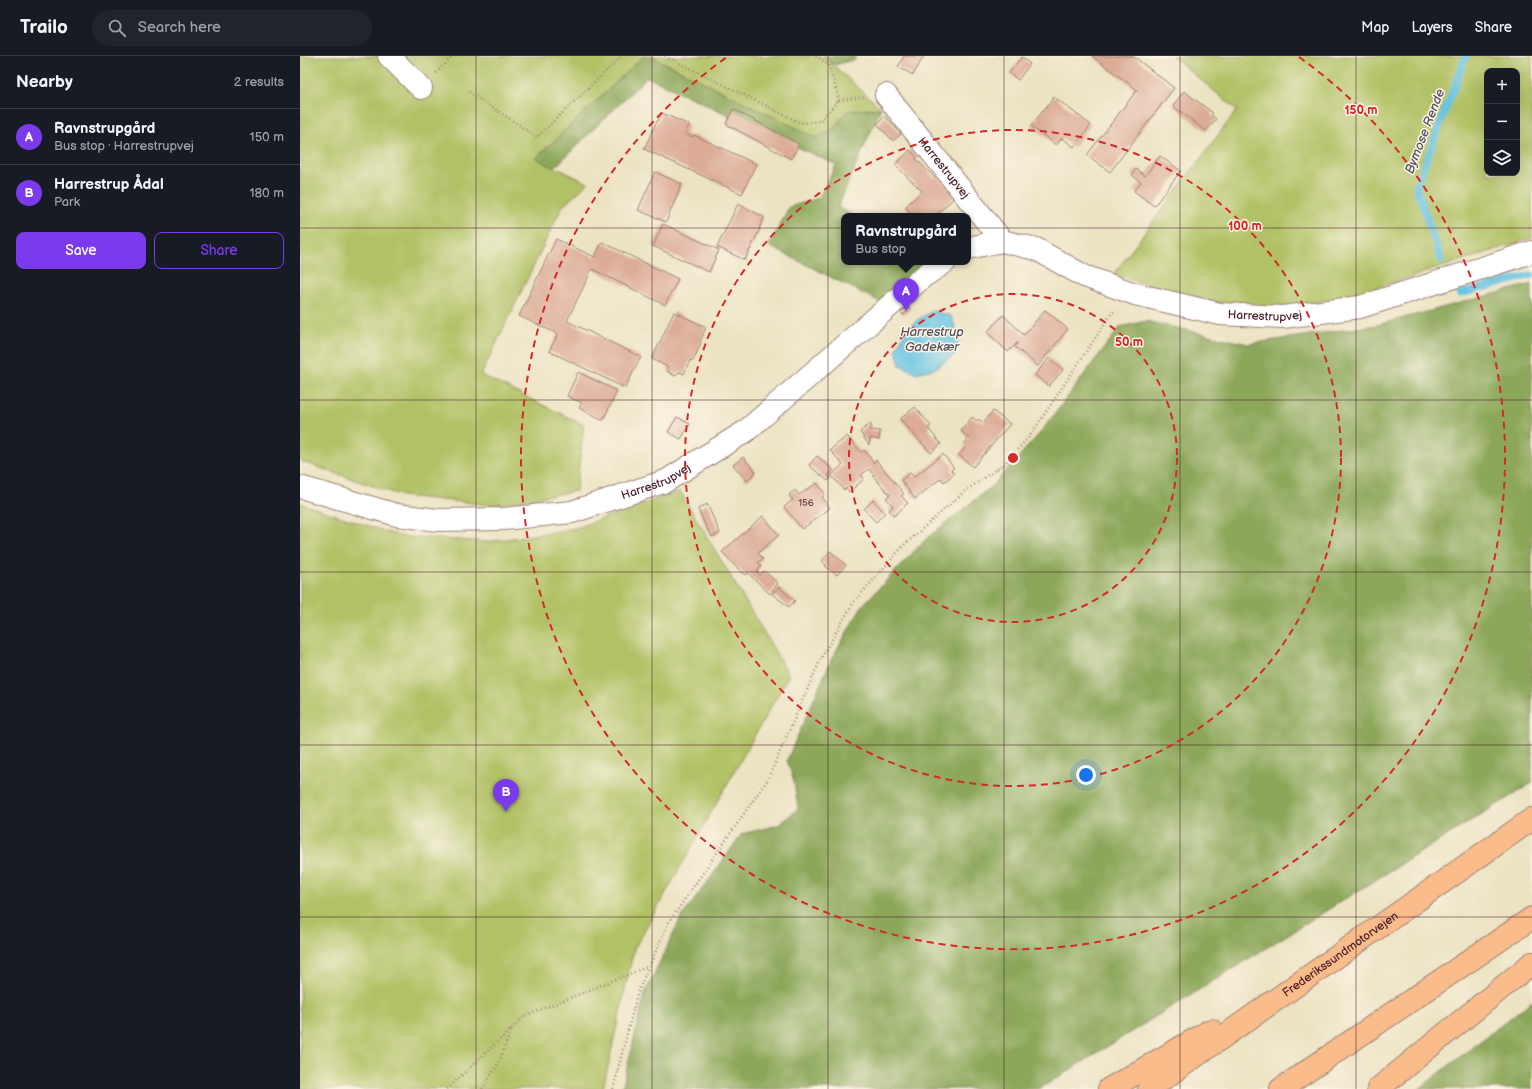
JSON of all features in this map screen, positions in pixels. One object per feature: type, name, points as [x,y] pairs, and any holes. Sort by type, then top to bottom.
[{"type":"highway","name":"Frederikssundmotorvejen","points":[[1149,1089],[1532,819]]},
{"type":"highway","points":[[1281,1089],[1532,918]]},
{"type":"highway","points":[[1378,1089],[1532,963]]},
{"type":"highway","points":[[1109,1089],[1262,1000],[1322,968]]},
{"type":"street","points":[[389,56],[421,88]]},
{"type":"street","name":"Harrestrupvej","points":[[886,95],[1002,241]]},
{"type":"street","name":"Harrestrupvej","points":[[971,247],[1002,241],[1036,249],[1084,276],[1135,294],[1220,314],[1283,317],[1360,307],[1532,252]]},
{"type":"street","name":"Harrestrupvej","points":[[300,487],[397,515],[438,520],[502,519],[572,512],[666,481],[746,430],[924,276],[940,265]]},
{"type":"path","points":[[469,92],[537,137],[622,56]]},
{"type":"path","points":[[665,56],[801,123],[820,121],[839,100],[886,95]]},
{"type":"path","points":[[816,56],[829,65],[839,100]]},
{"type":"path","points":[[613,1089],[638,991],[670,922],[768,779],[821,658],[853,603],[904,545],[964,492],[1004,464],[1030,436],[1111,314],[1135,294]]},
{"type":"path","points":[[447,1089],[525,1016],[649,966]]},
{"type":"path","points":[[482,1089],[497,1066],[513,1026]]},
{"type":"green space","points":[[300,56],[644,56],[536,158],[588,183],[562,207],[481,375],[584,425],[576,491],[492,505],[402,496],[300,461]]},
{"type":"green space","points":[[644,56],[651,56],[816,138],[834,128],[847,111],[881,108],[838,207],[849,213],[841,213],[841,265],[927,265],[880,302],[769,246],[789,207],[819,198],[836,165],[647,77],[554,168],[536,158]]},
{"type":"green space","points":[[651,56],[823,56],[881,108],[847,111],[834,128],[816,138]]},
{"type":"green space","points":[[823,56],[853,56],[856,59],[835,65]]},
{"type":"green space","points":[[1172,56],[1532,56],[1532,238],[1355,295],[1285,308],[1224,305],[1113,275],[1237,110]]},
{"type":"green space","points":[[1532,284],[1532,783],[1039,1089],[622,1089],[645,993],[681,918],[742,834],[778,825],[798,809],[794,782],[787,760],[832,658],[862,606],[926,539],[992,486],[1041,432],[1120,327],[1146,321],[1248,344],[1377,325]]},
{"type":"green space","points":[[680,491],[789,675],[634,949],[603,1089],[300,1089],[300,503],[399,536],[488,542],[576,528]]},
{"type":"green space","points":[[1532,1001],[1532,1089],[1419,1089]]},
{"type":"water","name":"Harrestrup Gadekær","points":[[933,311],[951,316],[959,337],[954,355],[934,369],[915,373],[900,365],[896,349],[910,326],[920,318]]},
{"type":"building","points":[[904,56],[924,56],[913,75],[898,67]]},
{"type":"building","points":[[1092,56],[1133,56],[1174,88],[1110,172],[1087,155],[1137,90]]},
{"type":"building","points":[[1022,57],[1030,64],[1018,80],[1009,73]]},
{"type":"building","points":[[1184,91],[1213,113],[1211,115],[1216,119],[1206,131],[1173,106]]},
{"type":"building","points":[[1054,97],[1091,125],[1074,147],[1062,138],[1056,145],[1031,126]]},
{"type":"building","points":[[733,109],[799,144],[791,159],[726,124]]},
{"type":"building","points":[[662,113],[689,125],[685,134],[693,137],[694,135],[756,164],[742,194],[644,149]]},
{"type":"building","points":[[885,116],[901,134],[893,141],[877,124]]},
{"type":"building","points":[[910,150],[917,157],[916,159],[935,178],[937,176],[957,195],[938,213],[911,213],[905,207],[922,191],[895,165]]},
{"type":"building","points":[[1160,156],[1181,171],[1154,206],[1134,191],[1141,182],[1132,175],[1136,169],[1145,176]]},
{"type":"building","points":[[655,172],[682,184],[666,222],[638,210]]},
{"type":"building","points":[[738,204],[764,217],[745,260],[717,247]]},
{"type":"building","points":[[663,224],[719,250],[709,272],[653,246]]},
{"type":"building","points":[[556,239],[595,257],[602,242],[678,279],[665,305],[592,269],[567,321],[641,357],[625,388],[549,351],[558,334],[519,316]]},
{"type":"building","points":[[908,306],[910,309],[903,315],[901,312]]},
{"type":"building","points":[[1045,310],[1068,329],[1038,366],[1015,347],[1018,343],[1008,352],[987,332],[1003,315],[1024,335]]},
{"type":"building","points":[[674,312],[706,327],[693,361],[690,360],[684,374],[679,372],[675,376],[668,372],[668,367],[652,359]]},
{"type":"building","points":[[1049,358],[1063,370],[1049,386],[1035,375]]},
{"type":"building","points":[[578,372],[617,391],[603,420],[579,408],[582,403],[567,396]]},
{"type":"building","points":[[915,407],[931,426],[928,428],[941,444],[931,453],[900,419]]},
{"type":"building","points":[[993,411],[1010,424],[973,467],[959,455],[966,446],[964,444],[969,438],[961,431],[972,417],[977,421],[979,419],[983,423]]},
{"type":"building","points":[[677,417],[690,424],[681,439],[668,432]]},
{"type":"building","points":[[871,423],[870,430],[880,431],[879,440],[870,438],[869,445],[860,432]]},
{"type":"building","points":[[847,436],[861,452],[864,450],[874,463],[876,460],[904,494],[901,496],[908,503],[894,516],[889,510],[893,506],[886,498],[890,495],[873,476],[874,475],[869,469],[861,475],[864,479],[849,492],[846,488],[844,490],[831,475],[843,465],[830,450]]},
{"type":"building","points":[[943,454],[954,468],[951,470],[954,474],[944,482],[941,478],[915,499],[901,480],[910,473],[914,477]]},
{"type":"building","points":[[817,456],[833,470],[828,476],[831,478],[828,481],[809,465]]},
{"type":"building","points":[[743,457],[756,472],[747,481],[733,465]]},
{"type":"building","points":[[817,483],[825,494],[822,497],[830,508],[802,529],[784,507],[793,500],[789,495],[795,490],[799,495]]},
{"type":"building","points":[[873,500],[885,513],[876,522],[864,509]]},
{"type":"building","points":[[707,504],[720,533],[712,537],[698,509]]},
{"type":"building","points":[[763,516],[779,535],[758,553],[763,559],[758,563],[761,566],[757,572],[760,575],[764,571],[778,583],[770,594],[748,573],[746,575],[736,567],[722,552]]},
{"type":"building","points":[[830,551],[846,565],[837,575],[825,566],[826,565],[822,561]]},
{"type":"building","points":[[779,587],[795,601],[789,607],[772,594]]},
{"type":"waterway","name":"Bymose Rende","points":[[1441,260],[1416,187],[1466,56]]},
{"type":"waterway","name":"Bymose Rende","points":[[1460,294],[1532,275]]},
{"type":"place","name":"Ravnstrupgård","points":[[906,311]]},
{"type":"place","name":"Harrestrup Ådal","points":[[506,812]]}]
